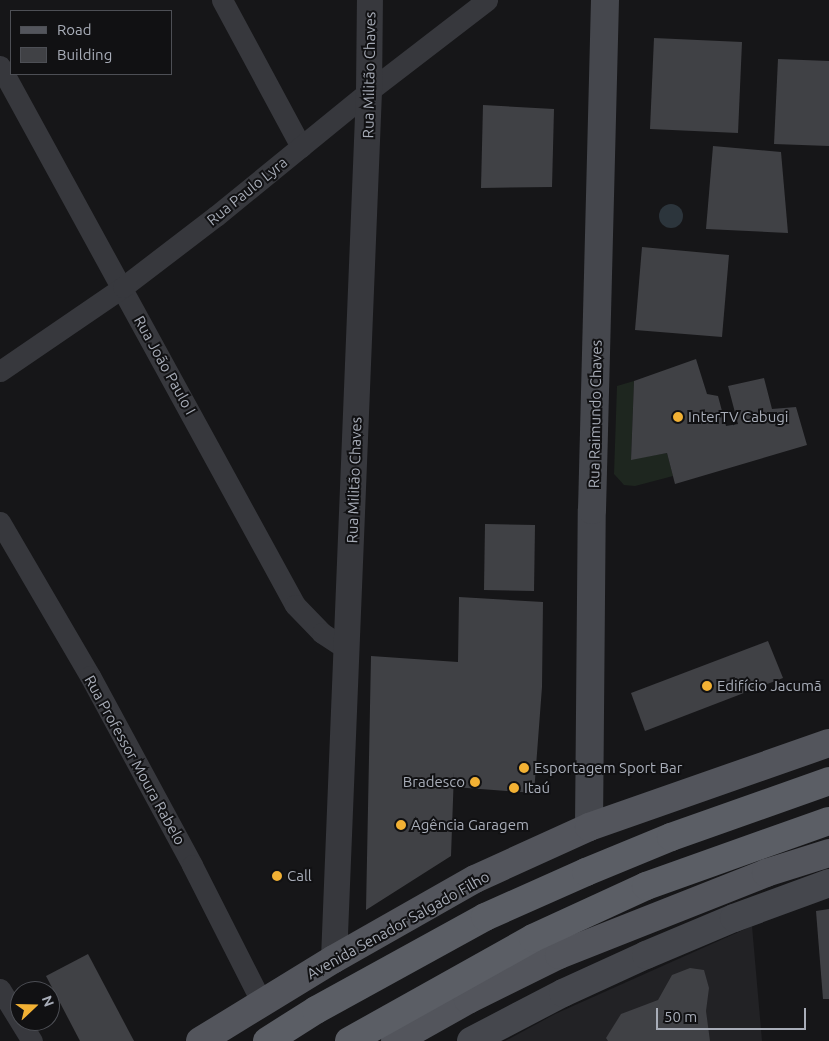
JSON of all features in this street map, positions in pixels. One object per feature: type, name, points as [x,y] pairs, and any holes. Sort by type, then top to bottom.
[{"type":"highway","points":[[267,1041],[316,1010],[485,917],[671,837],[829,781]]},
{"type":"highway","points":[[349,1041],[533,938],[646,886],[829,821]]},
{"type":"main road","name":"Rua Raimundo Chaves","points":[[589,827],[592,510],[605,0]]},
{"type":"main road","name":"Avenida Senador Salgado Filho","points":[[200,1041],[334,959],[475,879],[589,827],[829,743]]},
{"type":"main road","points":[[395,1041],[468,1000],[559,955],[766,873],[829,853]]},
{"type":"main road","points":[[471,1041],[563,992],[646,955],[734,918],[829,883]]},
{"type":"street","points":[[222,0],[301,146]]},
{"type":"street","name":"Rua Militão Chaves","points":[[334,959],[369,91],[370,0]]},
{"type":"street","name":"Rua Paulo Lyra","points":[[0,371],[123,288],[216,216],[369,91],[487,0]]},
{"type":"street","name":"Rua João Paulo I","points":[[0,66],[295,605],[322,633],[347,649]]},
{"type":"street","name":"Rua Professor Moura Rabelo","points":[[0,522],[104,702],[192,865],[262,1003]]},
{"type":"street","points":[[0,989],[32,1041]]},
{"type":"shaded area","points":[[671,204],[680,207],[683,216],[680,225],[671,228],[662,225],[659,216],[662,207]]},
{"type":"shaded area","points":[[634,381],[631,459],[667,453],[673,476],[635,486],[624,485],[614,474],[617,386]]},
{"type":"shaded area","points":[[752,926],[762,1041],[505,1041],[555,1014]]},
{"type":"building","points":[[654,38],[742,42],[738,133],[650,129]]},
{"type":"building","points":[[778,59],[829,61],[829,146],[774,144]]},
{"type":"building","points":[[483,105],[554,109],[552,187],[481,188]]},
{"type":"building","points":[[713,146],[781,152],[788,233],[706,229]]},
{"type":"building","points":[[642,247],[729,255],[722,337],[635,330]]},
{"type":"building","name":"InterTV Cabugi","points":[[696,359],[707,394],[718,396],[726,426],[738,424],[728,386],[764,378],[772,409],[796,407],[807,445],[675,484],[667,453],[631,460],[634,381]]},
{"type":"building","points":[[485,524],[535,525],[534,591],[484,590]]},
{"type":"building","points":[[459,597],[543,602],[542,687],[534,793],[454,787],[454,772],[451,856],[366,910],[371,656],[458,662]]},
{"type":"building","name":"Edifício Jacumã","points":[[768,641],[783,678],[645,731],[631,693]]},
{"type":"building","points":[[829,909],[829,999],[823,999],[816,911]]},
{"type":"building","points":[[88,954],[134,1041],[80,1041],[60,1003],[60,981],[49,981],[46,976]]},
{"type":"building","points":[[690,968],[704,970],[709,988],[706,1011],[710,1041],[608,1041],[606,1038],[621,1014],[658,1000],[672,975]]},
{"type":"place","name":"InterTV Cabugi","points":[[678,417]]},
{"type":"place","name":"Edifício Jacumã","points":[[707,686]]},
{"type":"place","name":"Esportagem Sport Bar","points":[[524,768]]},
{"type":"place","name":"Bradesco","points":[[475,782]]},
{"type":"place","name":"Itaú","points":[[514,788]]},
{"type":"place","name":"Agência Garagem","points":[[401,825]]},
{"type":"place","name":"Call","points":[[277,876]]}]
